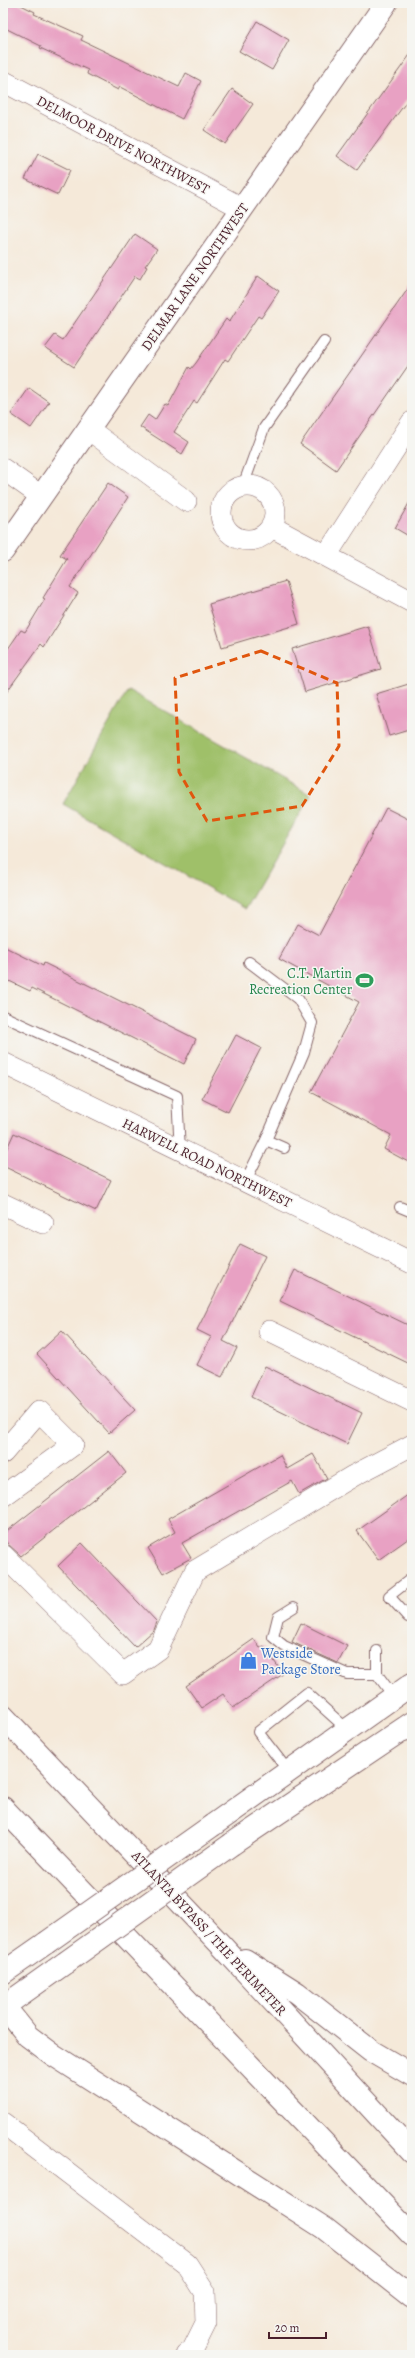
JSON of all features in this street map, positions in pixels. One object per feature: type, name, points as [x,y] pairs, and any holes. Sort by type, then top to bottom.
[{"type":"main road","name":"DELMAR LANE NORTHWEST","points":[[3,551],[386,3]]},
{"type":"main road","points":[[3,1973],[412,1684]]},
{"type":"main road","name":"ATLANTA BYPASS / THE PERIMETER","points":[[3,1716],[220,1944],[412,2152]]},
{"type":"main road","points":[[409,1727],[232,1844],[3,2006],[28,2036],[52,2054],[324,2228],[412,2297]]},
{"type":"main road","points":[[3,1800],[52,1858]]},
{"type":"main road","points":[[3,1808],[412,2235]]},
{"type":"main road","points":[[220,1944],[297,1993],[371,2051],[412,2075]]},
{"type":"street","name":"DELMOOR DRIVE NORTHWEST","points":[[3,81],[242,208]]},
{"type":"street","points":[[326,556],[412,422]]},
{"type":"street","points":[[88,429],[186,501]]},
{"type":"street","points":[[3,470],[41,496]]},
{"type":"street","points":[[243,486],[253,486],[268,494],[275,510],[272,527],[259,538],[251,541],[242,540],[227,531],[222,523],[222,504],[234,490],[243,486]]},
{"type":"street","points":[[272,527],[412,602]]},
{"type":"street","name":"HARWELL ROAD NORTHWEST","points":[[3,1063],[412,1263]]},
{"type":"street","points":[[3,1204],[43,1223]]},
{"type":"street","points":[[269,1331],[412,1401]]},
{"type":"street","points":[[3,1453],[39,1410],[73,1444],[3,1496]]},
{"type":"street","points":[[3,1555],[123,1674],[158,1649],[195,1571],[353,1476],[412,1445]]},
{"type":"street","points":[[3,2123],[187,2264],[205,2292],[206,2323],[193,2349],[186,2355]]},
{"type":"lane","points":[[243,486],[264,428],[324,342]]},
{"type":"lane","points":[[245,1182],[266,1140],[304,1052],[312,1022],[298,999],[249,962]]},
{"type":"lane","points":[[3,1016],[177,1096],[180,1150]]},
{"type":"lane","points":[[266,1140],[284,1148]]},
{"type":"lane","points":[[400,1207],[412,1212]]},
{"type":"lane","points":[[412,1578],[389,1596],[408,1617],[412,1616]]},
{"type":"lane","points":[[294,1607],[278,1617],[273,1637],[284,1646],[346,1674],[377,1674]]},
{"type":"lane","points":[[377,1651],[377,1674],[394,1697]]},
{"type":"lane","points":[[289,1772],[258,1732],[307,1693],[348,1730]]},
{"type":"highlighted area","points":[[261,651],[337,683],[339,746],[302,806],[207,821],[179,772],[175,678]]},
{"type":"green space","points":[[128,690],[311,795],[245,909],[63,804]]},
{"type":"building","points":[[3,3],[17,3],[35,12],[34,14],[83,36],[81,40],[179,87],[186,73],[201,81],[182,119],[120,87],[118,90],[87,74],[88,70],[40,48],[41,46],[3,27]]},
{"type":"building","points":[[257,21],[289,40],[272,70],[239,51]]},
{"type":"building","points":[[412,52],[412,94],[357,170],[337,156]]},
{"type":"building","points":[[232,89],[253,104],[225,144],[204,130]]},
{"type":"building","points":[[38,154],[70,170],[58,195],[25,179]]},
{"type":"building","points":[[135,234],[157,249],[145,266],[147,267],[140,279],[135,276],[74,367],[45,348],[55,335],[63,340]]},
{"type":"building","points":[[258,276],[279,291],[261,318],[258,316],[228,361],[225,359],[197,403],[194,401],[174,432],[189,442],[182,454],[140,427],[148,415],[155,420],[165,404],[168,406],[189,367],[191,369],[196,363],[226,319],[229,322]]},
{"type":"building","points":[[412,283],[412,360],[336,470],[300,444]]},
{"type":"building","points":[[29,388],[49,402],[31,428],[11,414]]},
{"type":"building","points":[[108,483],[128,497],[70,587],[78,593],[44,647],[41,644],[3,697],[3,656],[21,630],[25,632],[45,599],[43,598],[67,559],[60,555]]},
{"type":"building","points":[[412,498],[412,538],[395,528]]},
{"type":"building","points":[[286,581],[299,624],[222,647],[209,604]]},
{"type":"building","points":[[368,626],[381,669],[305,692],[292,649]]},
{"type":"building","points":[[412,683],[412,729],[389,736],[376,694]]},
{"type":"building","name":"C.T. Martin Recreation Center","points":[[386,808],[412,821],[412,1164],[384,1149],[391,1135],[311,1092],[359,1002],[279,959],[298,924],[319,935]]},
{"type":"building","points":[[3,946],[43,966],[44,963],[196,1039],[184,1064],[32,988],[30,991],[3,978]]},
{"type":"building","points":[[236,1035],[261,1048],[228,1112],[202,1099]]},
{"type":"building","points":[[14,1133],[111,1180],[96,1211],[3,1166],[3,1157]]},
{"type":"building","points":[[240,1244],[265,1256],[223,1341],[237,1348],[222,1377],[197,1365],[211,1337],[197,1330]]},
{"type":"building","points":[[295,1270],[412,1327],[412,1365],[280,1301]]},
{"type":"building","points":[[62,1331],[135,1410],[109,1433],[37,1354]]},
{"type":"building","points":[[265,1366],[362,1413],[347,1444],[251,1397]]},
{"type":"building","points":[[109,1451],[126,1473],[21,1556],[8,1544],[3,1538],[3,1534]]},
{"type":"building","points":[[313,1454],[327,1478],[299,1494],[292,1481],[182,1543],[191,1558],[163,1573],[148,1548],[175,1532],[168,1519],[280,1455],[287,1469]]},
{"type":"building","points":[[412,1492],[412,1536],[378,1560],[357,1531]]},
{"type":"building","points":[[82,1543],[157,1622],[154,1630],[135,1647],[58,1566]]},
{"type":"building","points":[[301,1623],[347,1646],[338,1663],[292,1642]]},
{"type":"building","name":"Westside Package Store","points":[[254,1639],[260,1648],[264,1646],[283,1674],[233,1708],[223,1694],[202,1708],[186,1686]]},
{"type":"place","name":"C.T. Martin Recreation Center","points":[[365,981]]},
{"type":"place","name":"Westside Package Store","points":[[248,1661]]}]
